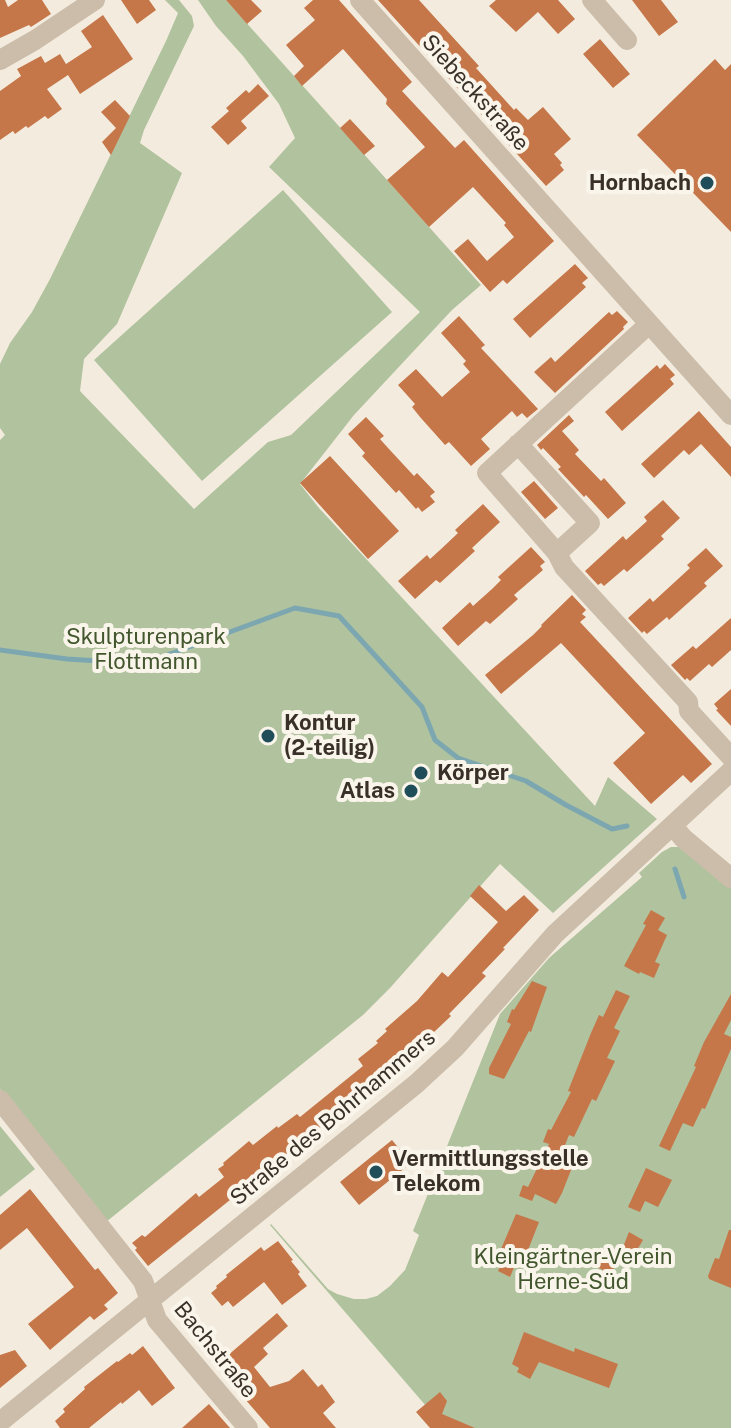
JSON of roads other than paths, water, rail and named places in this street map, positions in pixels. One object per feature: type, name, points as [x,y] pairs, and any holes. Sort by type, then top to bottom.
[{"type":"street","name":"Siebeckstraße","points":[[360,0],[731,415]]},
{"type":"street","points":[[592,0],[627,40]]},
{"type":"street","points":[[0,60],[35,40],[83,3]]},
{"type":"street","points":[[649,324],[487,473],[557,553],[564,567],[688,702],[689,711],[731,757]]},
{"type":"street","points":[[518,444],[590,523],[557,553]]},
{"type":"street","name":"Straße des Bohrhammers","points":[[0,1422],[416,1084],[455,1048],[555,934],[731,771]]},
{"type":"street","points":[[673,826],[731,878]]},
{"type":"street","points":[[0,1100],[143,1281],[150,1300]]},
{"type":"street","name":"Bachstraße","points":[[150,1300],[157,1320],[248,1428]]},
{"type":"waterway","points":[[0,650],[115,662],[159,658],[295,608],[339,616],[422,707],[435,740],[458,758],[526,781],[612,829],[627,826]]},
{"type":"waterway","points":[[675,869],[684,897]]},
{"type":"place","name":"Hornbach","points":[[707,183]]},
{"type":"place","name":"Kontur (2-teilig)","points":[[268,736]]},
{"type":"place","name":"Körper","points":[[421,773]]},
{"type":"place","name":"Atlas","points":[[411,791]]},
{"type":"place","name":"Vermittlungsstelle Telekom","points":[[376,1172]]},
{"type":"park label","name":"Skulpturenpark Flottmann","points":[[146,650]]},
{"type":"park label","name":"Kleingärtner-Verein Herne-Süd","points":[[573,1270]]}]
